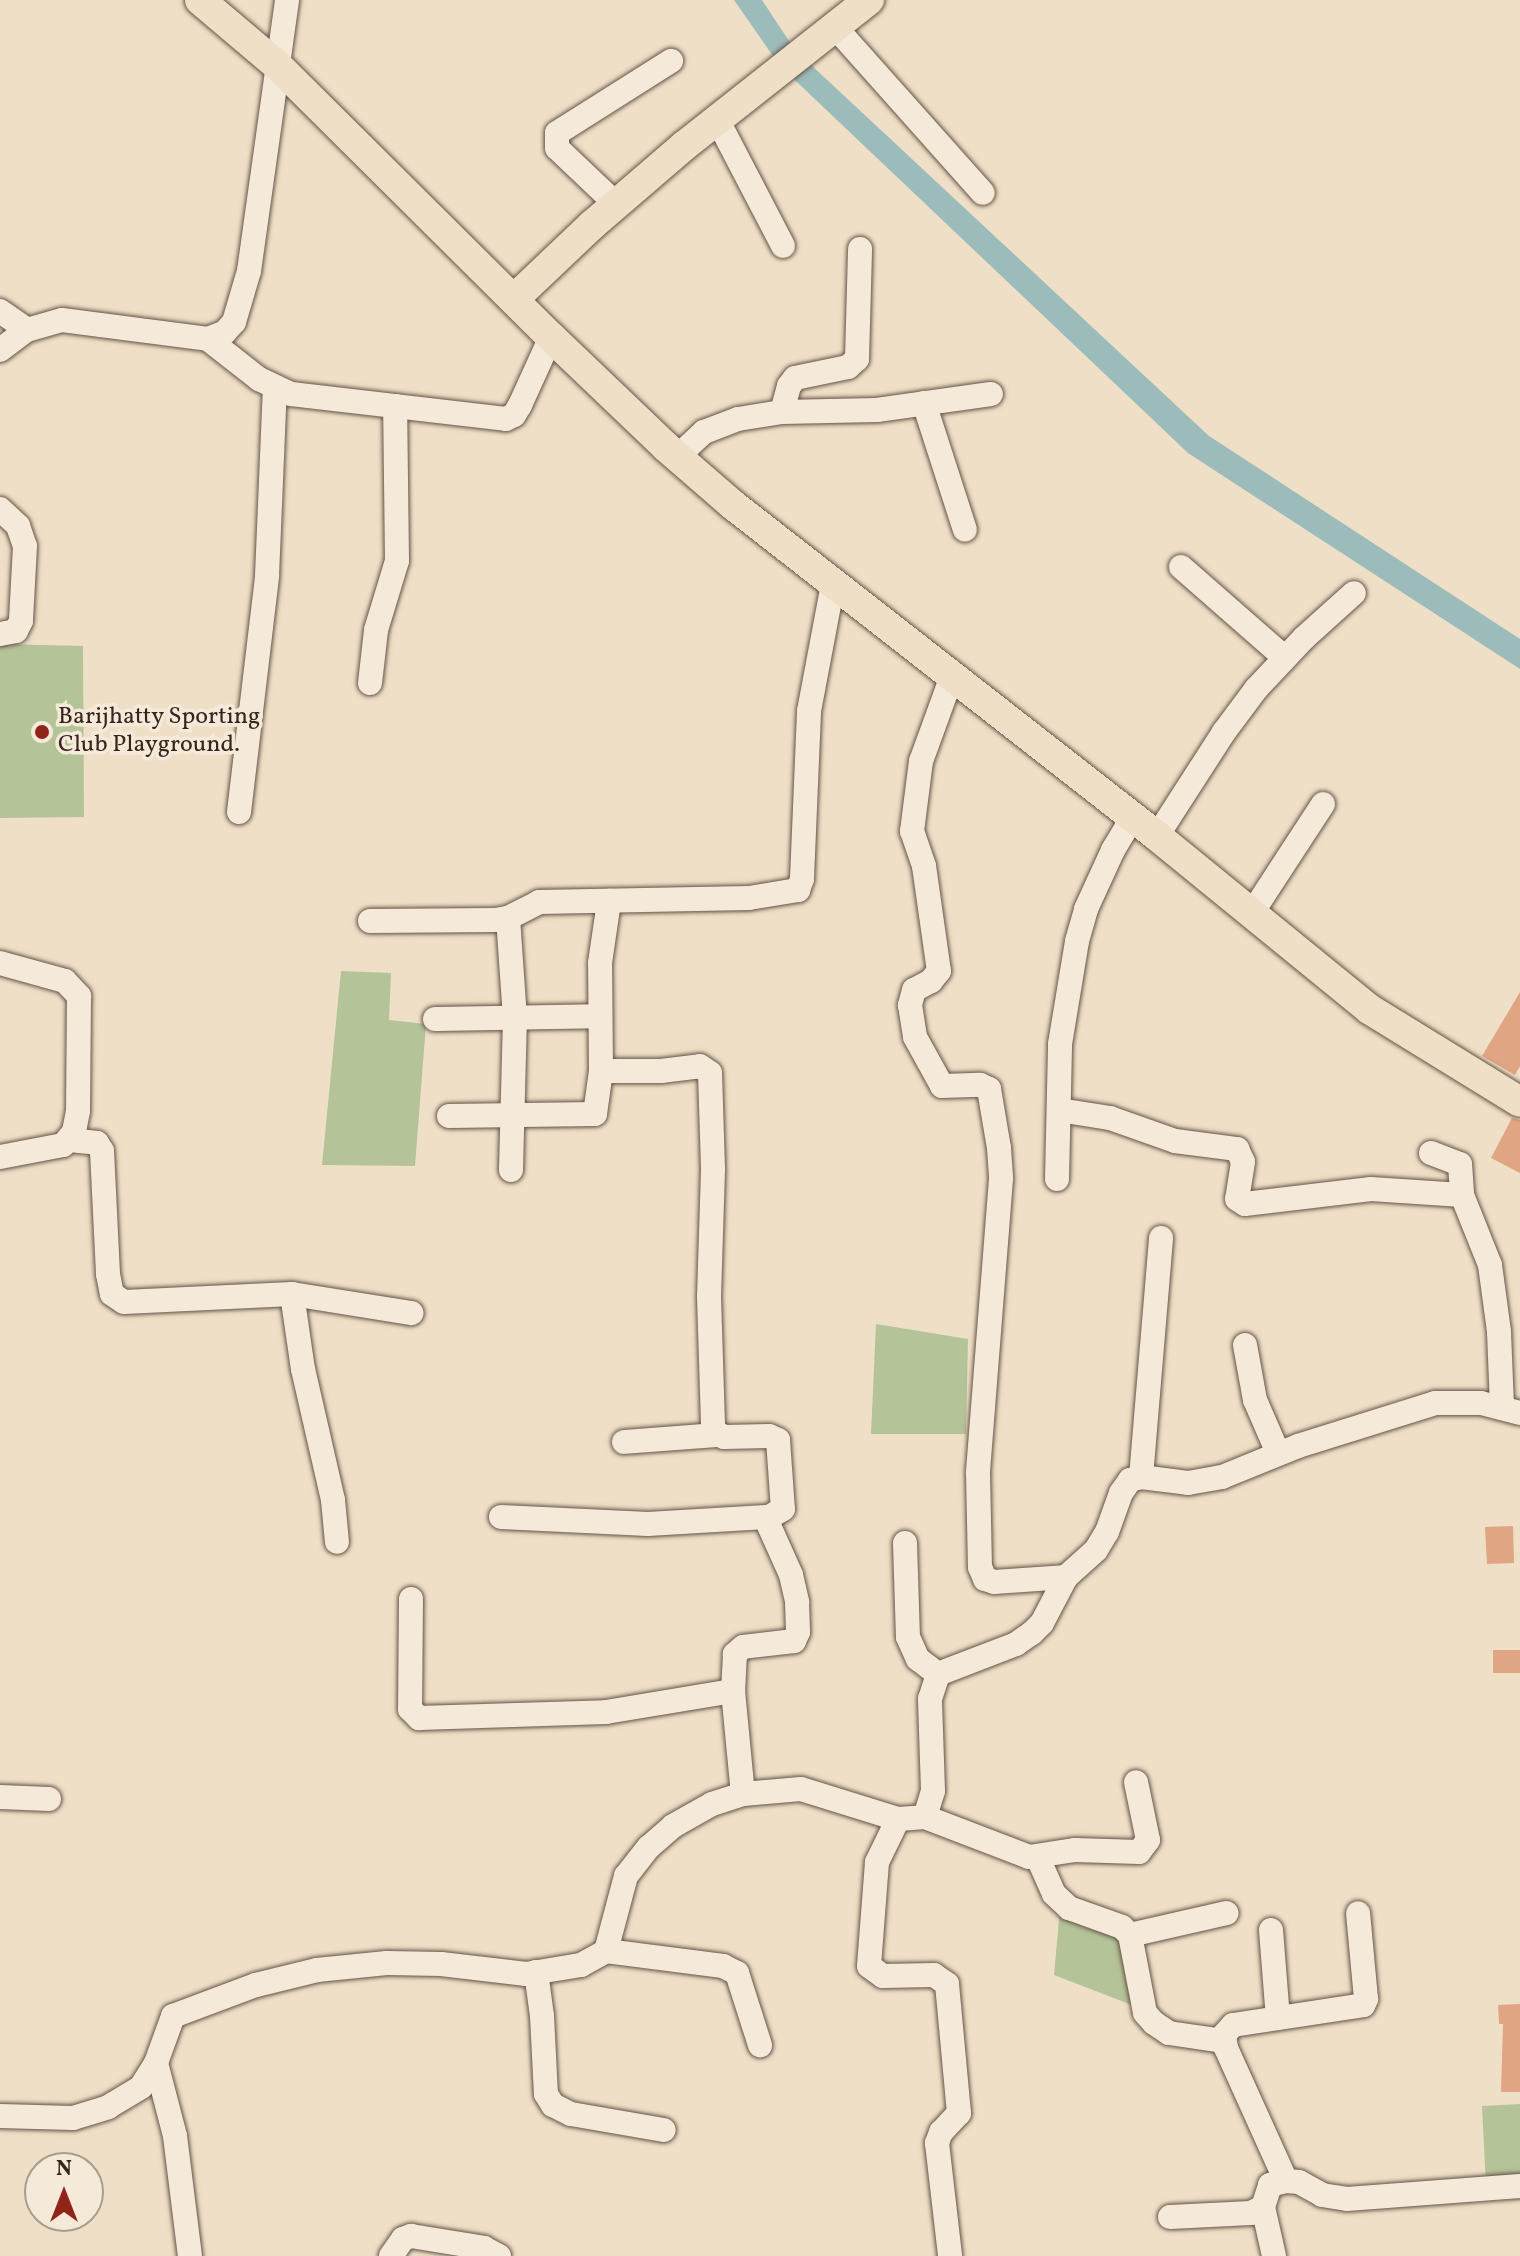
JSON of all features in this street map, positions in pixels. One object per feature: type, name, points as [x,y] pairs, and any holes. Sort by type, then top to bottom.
[{"type":"main road","points":[[200,0],[277,65],[551,337],[677,457],[833,584],[1157,836],[1369,1009],[1518,1096]]},
{"type":"main road","points":[[514,299],[616,204],[717,119],[869,0]]},
{"type":"street","points":[[208,339],[225,332],[234,322],[243,299],[287,0]]},
{"type":"street","points":[[835,27],[983,193]]},
{"type":"street","points":[[616,204],[557,148],[557,133],[671,61]]},
{"type":"street","points":[[717,119],[783,246]]},
{"type":"street","points":[[782,412],[789,386],[795,378],[848,367],[857,359],[860,249]]},
{"type":"street","points":[[0,311],[27,330]]},
{"type":"street","points":[[0,350],[27,330],[62,320],[208,339],[275,389],[307,397],[506,419],[514,415],[551,337]]},
{"type":"street","points":[[239,812],[267,576],[275,389]]},
{"type":"street","points":[[677,457],[704,432],[719,424],[782,412],[877,410],[991,394]]},
{"type":"street","points":[[924,403],[965,530]]},
{"type":"street","points":[[370,683],[376,630],[394,582],[397,561],[395,406]]},
{"type":"street","points":[[0,634],[16,631],[21,621],[25,546],[5,520]]},
{"type":"street","points":[[1181,567],[1285,658]]},
{"type":"street","points":[[370,921],[508,918],[539,902],[749,898],[798,890],[802,879],[809,711],[833,584]]},
{"type":"street","points":[[1157,836],[1224,732],[1285,658],[1354,593]]},
{"type":"street","points":[[952,676],[921,761],[912,831],[924,866],[939,971],[931,981],[914,990],[910,1005],[915,1037],[942,1086],[980,1085],[989,1089],[999,1148],[1001,1179],[978,1473],[980,1567],[985,1579],[995,1582],[1066,1577]]},
{"type":"street","points":[[1252,913],[1323,804]]},
{"type":"street","points":[[1057,1179],[1060,1044],[1077,941],[1086,909],[1113,850],[1133,817]]},
{"type":"street","points":[[449,1116],[591,1116],[599,1104],[600,963],[609,901]]},
{"type":"street","points":[[508,918],[515,1017],[511,1170]]},
{"type":"street","points":[[0,963],[65,981],[79,996],[78,1111],[70,1140]]},
{"type":"street","points":[[435,1019],[599,1016]]},
{"type":"street","points":[[601,1071],[661,1071],[700,1066],[710,1073],[713,1170],[709,1297],[712,1416],[718,1435]]},
{"type":"street","points":[[1059,1110],[1119,1120],[1175,1141],[1237,1149],[1243,1162],[1237,1199],[1245,1204],[1371,1189],[1462,1195]]},
{"type":"street","points":[[0,1157],[48,1149],[70,1140],[97,1143],[102,1151],[107,1265],[112,1294],[117,1299],[145,1304],[235,1294],[319,1295],[411,1313]]},
{"type":"street","points":[[938,1674],[1016,1644],[1042,1623],[1066,1577],[1096,1550],[1130,1480],[1141,1477],[1204,1481],[1278,1453],[1435,1403],[1456,1401],[1511,1410],[1490,1265],[1462,1195],[1460,1164],[1431,1153]]},
{"type":"street","points":[[1141,1477],[1161,1238]]},
{"type":"street","points":[[292,1294],[303,1369],[333,1500],[337,1542]]},
{"type":"street","points":[[1245,1345],[1255,1400],[1278,1453]]},
{"type":"street","points":[[501,1517],[648,1524],[766,1517],[783,1509],[778,1440],[769,1436],[731,1438],[718,1435],[624,1442]]},
{"type":"street","points":[[743,1794],[733,1691],[736,1651],[743,1647],[785,1645],[794,1641],[798,1632],[796,1589],[766,1517]]},
{"type":"street","points":[[905,1543],[908,1637],[918,1659],[938,1674]]},
{"type":"street","points":[[411,1599],[410,1709],[419,1718],[606,1712],[733,1691]]},
{"type":"street","points":[[925,1817],[933,1791],[930,1699],[938,1674]]},
{"type":"street","points":[[606,1951],[626,1876],[649,1847],[673,1826],[699,1811],[743,1794],[801,1789],[898,1819],[925,1817],[1038,1858],[1075,1850],[1128,1853],[1145,1848],[1148,1840],[1136,1782]]},
{"type":"street","points":[[0,1797],[49,1799]]},
{"type":"street","points":[[898,1819],[877,1862],[869,1966],[883,1976],[934,1975],[947,1984],[959,2113],[941,2132],[937,2143],[950,2256]]},
{"type":"street","points":[[1038,1858],[1054,1894],[1069,1908],[1122,1927],[1130,1935],[1145,2013],[1169,2033],[1224,2041]]},
{"type":"street","points":[[1130,1935],[1227,1913]]},
{"type":"street","points":[[1286,2181],[1224,2041],[1226,2030],[1233,2025],[1363,2005],[1366,1999],[1358,1913]]},
{"type":"street","points":[[1271,1930],[1278,2018]]},
{"type":"street","points":[[0,2116],[73,2118],[108,2107],[141,2087],[156,2063],[173,2016],[256,1985],[317,1970],[387,1963],[536,1972],[581,1965],[606,1951],[723,1966],[737,1973],[760,2045]]},
{"type":"street","points":[[536,1972],[546,2094],[553,2105],[571,2114],[664,2130]]},
{"type":"street","points":[[156,2063],[175,2136],[187,2208],[190,2256]]},
{"type":"street","points":[[1274,2256],[1263,2207],[1270,2185],[1299,2182],[1322,2195],[1347,2199],[1520,2186]]},
{"type":"street","points":[[1170,2217],[1251,2213],[1263,2207]]},
{"type":"street","points":[[391,2256],[403,2239],[411,2236],[484,2248],[499,2256]]},
{"type":"green space","name":"Barijhatty Sporting Club Playground.","points":[[0,644],[83,646],[84,817],[0,818]]},
{"type":"green space","points":[[341,971],[391,973],[389,1020],[426,1024],[415,1166],[322,1165]]},
{"type":"green space","points":[[876,1324],[968,1339],[966,1434],[871,1434]]},
{"type":"green space","points":[[1061,1897],[1142,1926],[1137,2007],[1054,1975]]},
{"type":"green space","points":[[1520,2104],[1520,2185],[1486,2186],[1482,2106]]},
{"type":"water","points":[[734,0],[762,0],[795,50],[1209,436],[1520,639],[1520,669],[1188,453],[780,66]]},
{"type":"building","points":[[1520,992],[1520,1066],[1515,1075],[1482,1056]]},
{"type":"building","points":[[1512,1118],[1520,1120],[1520,1173],[1491,1158]]},
{"type":"building","points":[[1513,1526],[1514,1563],[1487,1564],[1485,1527]]},
{"type":"building","points":[[1493,1650],[1520,1650],[1520,1673],[1493,1673]]},
{"type":"building","points":[[1520,2004],[1520,2092],[1501,2092],[1503,2024],[1499,2024],[1498,2005]]},
{"type":"place","name":"Barijhatty Sporting Club Playground.","points":[[42,732]]}]
